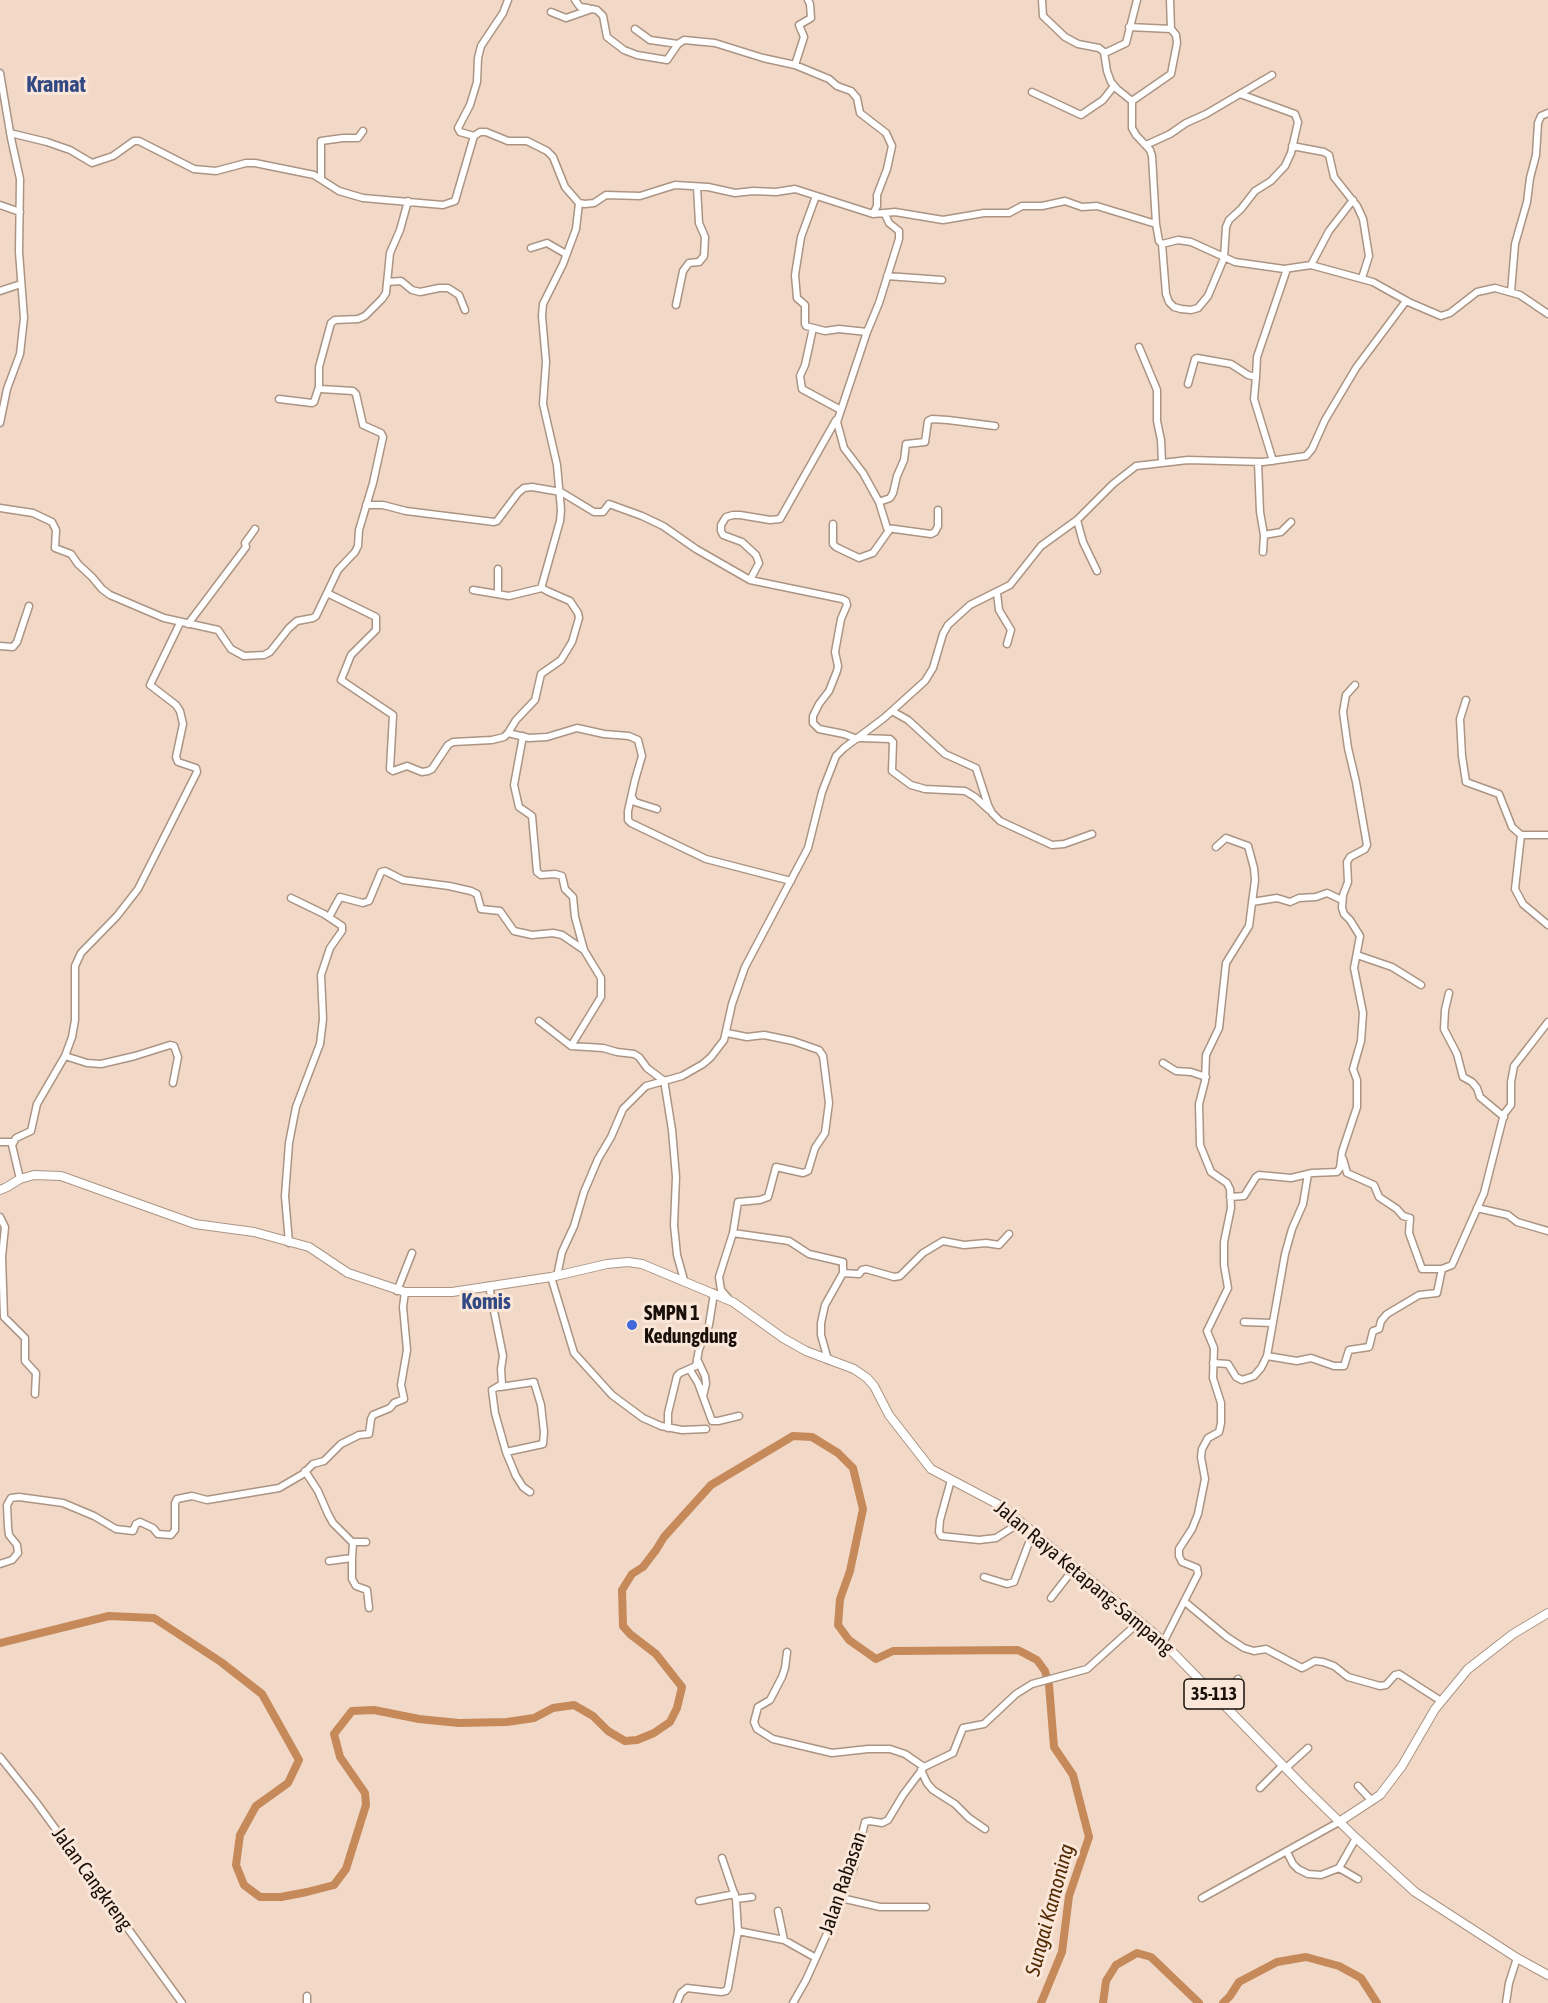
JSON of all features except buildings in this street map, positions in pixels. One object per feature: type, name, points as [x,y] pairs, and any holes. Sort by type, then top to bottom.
[{"type":"main road","name":"Jalan Raya Ketapang-Sampang","points":[[0,1190],[20,1179],[34,1175],[61,1176],[195,1224],[254,1232],[309,1247],[348,1273],[401,1291],[452,1292],[554,1277],[607,1264],[628,1262],[642,1264],[733,1302],[783,1338],[806,1351],[854,1369],[867,1378],[874,1386],[885,1409],[927,1465],[936,1473],[995,1502],[1164,1641],[1284,1767],[1339,1822],[1415,1892],[1517,1958],[1548,1975]]},
{"type":"main road","points":[[1339,1822],[1380,1795],[1402,1766],[1423,1726],[1459,1678],[1513,1634],[1548,1613]]},
{"type":"street","points":[[474,136],[460,132],[459,128],[470,105],[477,82],[481,45],[503,13],[508,0]]},
{"type":"street","points":[[574,0],[580,7],[597,10],[603,16],[607,37],[636,55],[667,60],[678,44],[684,40],[716,43],[795,65],[829,79],[837,86],[853,93],[857,98],[860,113],[886,133],[892,146],[873,214]]},
{"type":"street","points":[[795,65],[804,37],[799,25],[811,18],[808,0]]},
{"type":"street","points":[[1042,0],[1042,16],[1065,37],[1078,44],[1101,49],[1105,53],[1107,71],[1114,86],[1132,101]]},
{"type":"street","points":[[1105,53],[1126,44],[1137,0]]},
{"type":"street","points":[[1132,101],[1171,74],[1178,43],[1171,29],[1170,0]]},
{"type":"street","points":[[551,12],[566,18],[592,9]]},
{"type":"street","points":[[1129,27],[1171,29]]},
{"type":"street","points":[[635,29],[650,40],[678,44]]},
{"type":"street","points":[[0,74],[20,179],[18,237],[24,333],[0,423]]},
{"type":"street","points":[[1146,145],[1170,134],[1272,75]]},
{"type":"street","points":[[1032,92],[1081,115],[1102,100],[1114,86]]},
{"type":"street","points":[[1132,101],[1132,128],[1152,156],[1156,224],[1159,241],[1162,244],[1166,294],[1174,308],[1191,310],[1203,303],[1224,258],[1228,220],[1241,209],[1255,191],[1279,174],[1285,166],[1298,122],[1295,114],[1240,94]]},
{"type":"street","points":[[1511,292],[1515,244],[1527,202],[1536,155],[1538,123],[1541,116],[1548,112]]},
{"type":"street","points":[[321,178],[321,141],[357,139],[363,131]]},
{"type":"street","points":[[10,134],[55,144],[92,163],[113,156],[134,141],[139,141],[194,169],[216,171],[250,162],[295,170],[321,178],[339,191],[363,198],[443,205],[455,201],[474,136],[480,132],[489,132],[508,141],[527,141],[547,151],[553,157],[565,187],[579,203],[576,229],[543,304],[546,362],[543,404],[557,465],[561,492],[561,521],[542,581],[542,588]]},
{"type":"street","points":[[1292,146],[1329,155],[1334,177],[1353,200],[1364,219],[1369,256],[1362,278]]},
{"type":"street","points":[[579,203],[594,203],[611,194],[648,194],[671,186],[697,187],[735,193],[795,189],[873,214],[895,212],[946,219],[984,213],[1009,213],[1022,206],[1042,206],[1063,201],[1082,207],[1097,206],[1156,224]]},
{"type":"street","points":[[676,305],[682,271],[689,263],[699,262],[704,256],[705,243],[699,223],[697,187]]},
{"type":"street","points":[[816,196],[801,237],[795,284],[798,298],[805,305],[805,324],[825,331],[838,329],[867,332]]},
{"type":"street","points":[[1311,265],[1329,231],[1353,200]]},
{"type":"street","points":[[279,399],[314,402],[319,387],[319,367],[331,323],[335,320],[350,321],[364,316],[382,299],[387,282],[390,253],[400,230],[408,201]]},
{"type":"street","points":[[0,205],[20,212]]},
{"type":"street","points":[[750,580],[759,563],[756,555],[742,542],[723,535],[721,525],[726,517],[740,515],[770,520],[780,519],[837,419],[879,303],[900,233],[889,224],[885,214]]},
{"type":"street","points":[[1162,244],[1178,240],[1191,242],[1235,262],[1287,270],[1311,265],[1362,278],[1432,314],[1441,316],[1482,290],[1495,288],[1511,292],[1548,314]]},
{"type":"street","points":[[531,248],[547,243],[566,254]]},
{"type":"street","points":[[1272,461],[1254,399],[1257,357],[1287,270]]},
{"type":"street","points":[[887,276],[942,280]]},
{"type":"street","points":[[387,282],[401,281],[412,290],[420,291],[448,288],[459,295],[465,310]]},
{"type":"street","points":[[0,291],[21,284]]},
{"type":"street","points":[[706,1429],[668,1428],[644,1418],[618,1400],[580,1361],[570,1346],[554,1277],[574,1226],[584,1192],[623,1109],[646,1086],[682,1076],[703,1064],[717,1050],[727,1033],[732,1004],[745,967],[808,848],[822,792],[836,756],[892,711],[930,674],[943,634],[948,626],[970,605],[998,593],[1013,582],[1025,563],[1041,546],[1077,520],[1132,468],[1140,464],[1188,459],[1258,462],[1306,456],[1356,368],[1407,301]]},
{"type":"street","points":[[813,328],[806,366],[800,376],[802,389],[839,409]]},
{"type":"street","points":[[1139,347],[1157,390],[1157,420],[1162,463]]},
{"type":"street","points":[[1188,384],[1197,358],[1232,364],[1248,375],[1256,376]]},
{"type":"street","points":[[0,508],[33,513],[48,519],[55,525],[55,548],[71,554],[102,590],[164,618],[218,630],[237,654],[264,655],[270,652],[297,621],[316,616],[338,570],[356,552],[359,530],[383,437],[381,433],[363,425],[356,394],[353,391],[319,387]]},
{"type":"street","points":[[837,419],[844,447],[863,473],[879,502],[886,526],[890,529],[931,534],[938,526],[938,510]]},
{"type":"street","points":[[879,502],[890,498],[893,493],[895,480],[904,459],[906,444],[925,442],[928,421],[948,420],[994,426]]},
{"type":"street","points":[[1258,462],[1260,512],[1264,535],[1263,552]]},
{"type":"street","points":[[366,505],[383,505],[406,511],[494,522],[524,488],[532,487],[561,492],[594,512],[603,512],[609,504],[642,516],[663,526],[696,549],[750,580],[842,599],[846,602],[835,652],[837,672],[829,691],[813,716],[813,723],[819,729],[858,739],[870,737],[890,740],[893,742],[892,771],[911,785],[925,789],[965,791],[975,796],[1000,821],[1052,845],[1064,844],[1092,834]]},
{"type":"street","points":[[1077,520],[1083,542],[1097,571]]},
{"type":"street","points":[[1264,535],[1281,532],[1291,522]]},
{"type":"street","points":[[833,524],[833,544],[859,558],[873,553],[890,529]]},
{"type":"street","points":[[188,624],[246,547],[245,543],[255,529]]},
{"type":"street","points":[[498,570],[498,594]]},
{"type":"street","points":[[327,593],[376,617],[376,630],[351,655],[341,680],[393,715],[390,769],[393,771],[407,766],[422,772],[432,769],[453,742],[492,740],[504,737],[535,700],[541,674],[561,660],[572,642],[578,622],[578,613],[570,601],[542,588],[511,596],[473,590]]},
{"type":"street","points":[[998,593],[999,610],[1011,630],[1007,644]]},
{"type":"street","points":[[0,646],[13,647],[17,642],[29,606]]},
{"type":"street","points":[[0,1143],[13,1142],[31,1131],[37,1104],[72,1037],[75,1020],[74,973],[78,959],[138,889],[197,772],[196,768],[178,762],[176,758],[183,724],[180,711],[176,705],[150,685],[180,623]]},
{"type":"street","points":[[1230,1197],[1244,1196],[1259,1175],[1292,1178],[1308,1174],[1337,1172],[1357,1107],[1358,1080],[1353,1069],[1361,1041],[1363,1014],[1354,969],[1360,934],[1344,914],[1342,900],[1348,882],[1347,862],[1350,857],[1365,849],[1367,845],[1343,711],[1346,695],[1355,685]]},
{"type":"street","points":[[1466,700],[1460,719],[1466,782],[1499,794],[1512,828],[1521,835],[1548,835]]},
{"type":"street","points":[[892,711],[908,720],[945,754],[976,768],[992,813]]},
{"type":"street","points":[[508,733],[547,737],[578,728],[629,736],[638,741],[642,756],[628,812],[628,820],[631,823],[706,859],[791,881]]},
{"type":"street","points":[[523,736],[514,785],[519,807],[532,816],[537,872],[541,875],[562,876],[566,889],[573,897],[575,917],[584,950],[601,978],[601,997],[571,1046]]},
{"type":"street","points":[[632,796],[636,802],[657,809]]},
{"type":"street","points":[[1521,835],[1515,889],[1524,904],[1548,925]]},
{"type":"street","points":[[1164,1641],[1199,1571],[1182,1562],[1179,1549],[1192,1529],[1198,1514],[1205,1479],[1202,1449],[1209,1438],[1219,1432],[1221,1426],[1221,1403],[1214,1383],[1214,1348],[1207,1331],[1228,1288],[1224,1266],[1224,1242],[1231,1208],[1229,1185],[1211,1172],[1200,1143],[1199,1104],[1206,1077],[1206,1055],[1219,1028],[1226,963],[1249,926],[1255,880],[1248,847],[1226,838],[1216,847]]},
{"type":"street","points":[[329,917],[340,897],[363,903],[369,901],[381,872],[385,871],[403,880],[471,891],[477,894],[481,909],[500,911],[514,931],[532,935],[553,933],[562,935],[584,950]]},
{"type":"street","points":[[1252,902],[1277,898],[1290,902],[1325,893],[1342,900]]},
{"type":"street","points":[[289,1242],[285,1196],[291,1134],[296,1107],[320,1044],[323,1019],[321,975],[330,948],[342,931],[342,926],[329,917],[291,897]]},
{"type":"street","points":[[1357,955],[1392,967],[1421,985]]},
{"type":"street","points":[[1449,993],[1444,1029],[1457,1054],[1463,1077],[1477,1088],[1480,1098],[1504,1117]]},
{"type":"street","points":[[539,1021],[571,1046],[603,1048],[634,1054],[647,1068],[664,1080],[676,1176],[674,1225],[684,1280]]},
{"type":"street","points":[[1342,1152],[1347,1173],[1374,1185],[1379,1197],[1403,1216],[1410,1218],[1409,1233],[1422,1269],[1442,1269],[1452,1265],[1485,1188],[1504,1113],[1511,1106],[1514,1066],[1548,1022]]},
{"type":"street","points":[[727,1033],[747,1037],[764,1035],[793,1041],[819,1050],[823,1056],[829,1103],[825,1133],[815,1148],[808,1171],[803,1173],[776,1167],[768,1197],[738,1202],[733,1233],[719,1277],[721,1290],[733,1302]]},
{"type":"street","points":[[64,1056],[87,1064],[101,1064],[170,1045],[174,1046],[178,1057],[173,1083]]},
{"type":"street","points":[[1163,1063],[1176,1071],[1191,1072],[1206,1077]]},
{"type":"street","points":[[13,1142],[20,1179]]},
{"type":"street","points":[[1213,1363],[1228,1364],[1236,1377],[1244,1380],[1258,1372],[1267,1356],[1286,1254],[1292,1229],[1303,1204],[1308,1174]]},
{"type":"street","points":[[1477,1208],[1508,1215],[1517,1222],[1548,1231]]},
{"type":"street","points":[[0,1217],[6,1227],[2,1257],[4,1317],[25,1338],[26,1361],[36,1373],[35,1394]]},
{"type":"street","points":[[733,1233],[789,1242],[809,1254],[843,1262],[843,1273],[825,1305],[821,1323],[821,1335],[828,1360]]},
{"type":"street","points":[[843,1273],[859,1274],[861,1270],[866,1269],[894,1277],[900,1276],[923,1253],[943,1241],[964,1245],[986,1243],[999,1245],[1009,1234]]},
{"type":"street","points":[[0,1564],[12,1560],[18,1553],[17,1545],[9,1535],[8,1527],[7,1503],[14,1497],[63,1503],[94,1516],[116,1529],[133,1530],[140,1522],[154,1528],[158,1534],[171,1535],[176,1530],[175,1503],[177,1499],[192,1496],[207,1500],[283,1487],[312,1464],[325,1460],[341,1444],[359,1435],[369,1434],[370,1419],[373,1415],[404,1399],[401,1385],[407,1350],[401,1291],[412,1253]]},
{"type":"street","points":[[1267,1356],[1299,1361],[1311,1358],[1334,1366],[1344,1366],[1348,1350],[1370,1347],[1373,1331],[1379,1329],[1381,1321],[1387,1314],[1419,1295],[1437,1293],[1442,1269]]},
{"type":"street","points":[[489,1286],[503,1356],[500,1387]]},
{"type":"street","points":[[668,1428],[668,1413],[677,1376],[696,1366],[709,1325],[714,1293]]},
{"type":"street","points":[[1244,1322],[1272,1323]]},
{"type":"street","points":[[697,1359],[705,1376],[703,1396]]},
{"type":"street","points":[[690,1371],[698,1383],[709,1417],[713,1421],[739,1416]]},
{"type":"street","points":[[506,1452],[543,1444],[541,1405],[534,1382],[494,1388],[492,1392],[498,1426],[506,1452],[519,1483],[530,1492]]},
{"type":"street","points":[[305,1471],[318,1491],[327,1514],[353,1543],[352,1579],[356,1586],[367,1590],[369,1608]]},
{"type":"street","points":[[951,1480],[940,1520],[941,1536],[979,1540],[996,1538],[1021,1522]]},
{"type":"street","points":[[984,1577],[1007,1584],[1014,1582],[1033,1532]]},
{"type":"street","points":[[353,1543],[366,1542]]},
{"type":"street","points":[[329,1561],[352,1558]]},
{"type":"street","points":[[1051,1598],[1075,1568]]},
{"type":"street","points":[[1185,1602],[1244,1648],[1254,1651],[1265,1649],[1301,1668],[1315,1661],[1323,1662],[1334,1666],[1348,1677],[1380,1686],[1386,1685],[1395,1675],[1400,1674],[1441,1701]]},
{"type":"street","points":[[923,1768],[953,1753],[960,1731],[964,1727],[984,1724],[1016,1694],[1032,1684],[1078,1672],[1091,1666],[1139,1622]]},
{"type":"street","points":[[787,1652],[782,1677],[770,1700],[758,1707],[754,1722],[757,1729],[777,1740],[831,1753],[868,1749],[898,1751],[923,1768],[927,1783],[933,1790],[955,1804],[985,1829]]},
{"type":"street","points":[[1220,1699],[1238,1679]]},
{"type":"street","points":[[1260,1788],[1308,1748]]},
{"type":"street","name":"Jalan Cangkreng","points":[[0,1757],[36,1802],[182,2003]]},
{"type":"street","name":"Jalan Rabasan","points":[[793,2003],[816,1958],[855,1864],[865,1823],[869,1821],[882,1823],[888,1820],[923,1768]]},
{"type":"street","points":[[1358,1786],[1372,1801]]},
{"type":"street","points":[[1202,1898],[1339,1822]]},
{"type":"street","points":[[1287,1852],[1298,1869],[1308,1874],[1321,1875],[1339,1868],[1356,1838]]},
{"type":"street","points":[[677,2003],[683,1991],[690,1987],[721,1992],[726,1990],[738,1930],[736,1896],[722,1858]]},
{"type":"street","points":[[1339,1868],[1358,1879]]},
{"type":"street","points":[[699,1901],[736,1896],[752,1897]]},
{"type":"street","points":[[841,1898],[880,1907],[926,1907]]},
{"type":"street","points":[[778,1911],[784,1940]]},
{"type":"street","points":[[738,1930],[784,1940],[816,1958]]},
{"type":"street","points":[[1506,2003],[1509,1983],[1517,1958]]},
{"type":"waterway","name":"Sungai Kamoning","points":[[0,1643],[109,1616],[154,1618],[221,1662],[262,1694],[299,1760],[288,1783],[256,1806],[240,1835],[236,1865],[244,1885],[260,1897],[281,1897],[307,1892],[334,1885],[346,1869],[366,1805],[365,1793],[340,1757],[334,1734],[352,1711],[374,1710],[419,1719],[459,1723],[507,1722],[534,1718],[553,1708],[574,1705],[593,1716],[608,1731],[625,1741],[637,1740],[654,1733],[670,1722],[677,1708],[682,1687],[656,1654],[623,1626],[622,1590],[632,1574],[643,1567],[664,1537],[711,1485],[793,1436],[812,1437],[838,1453],[853,1468],[863,1509],[850,1571],[840,1599],[838,1625],[849,1640],[876,1659],[893,1651],[1018,1650],[1037,1660],[1045,1671],[1049,1685],[1054,1747],[1073,1775],[1089,1837],[1069,1896],[1062,1952],[1041,2003]]},
{"type":"waterway","name":"Sungai Kamoning","points":[[1103,2003],[1106,1981],[1116,1965],[1137,1953],[1151,1957],[1199,2003]]},
{"type":"waterway","name":"Sungai Kamoning","points":[[1223,2003],[1239,1982],[1277,1962],[1306,1957],[1339,1966],[1361,1978],[1377,2003]]},
{"type":"place","name":"SMPN 1 Kedungdung","points":[[632,1325]]},
{"type":"district","name":"Kramat","points":[[56,85]]},
{"type":"district","name":"Komis","points":[[486,1302]]}]
